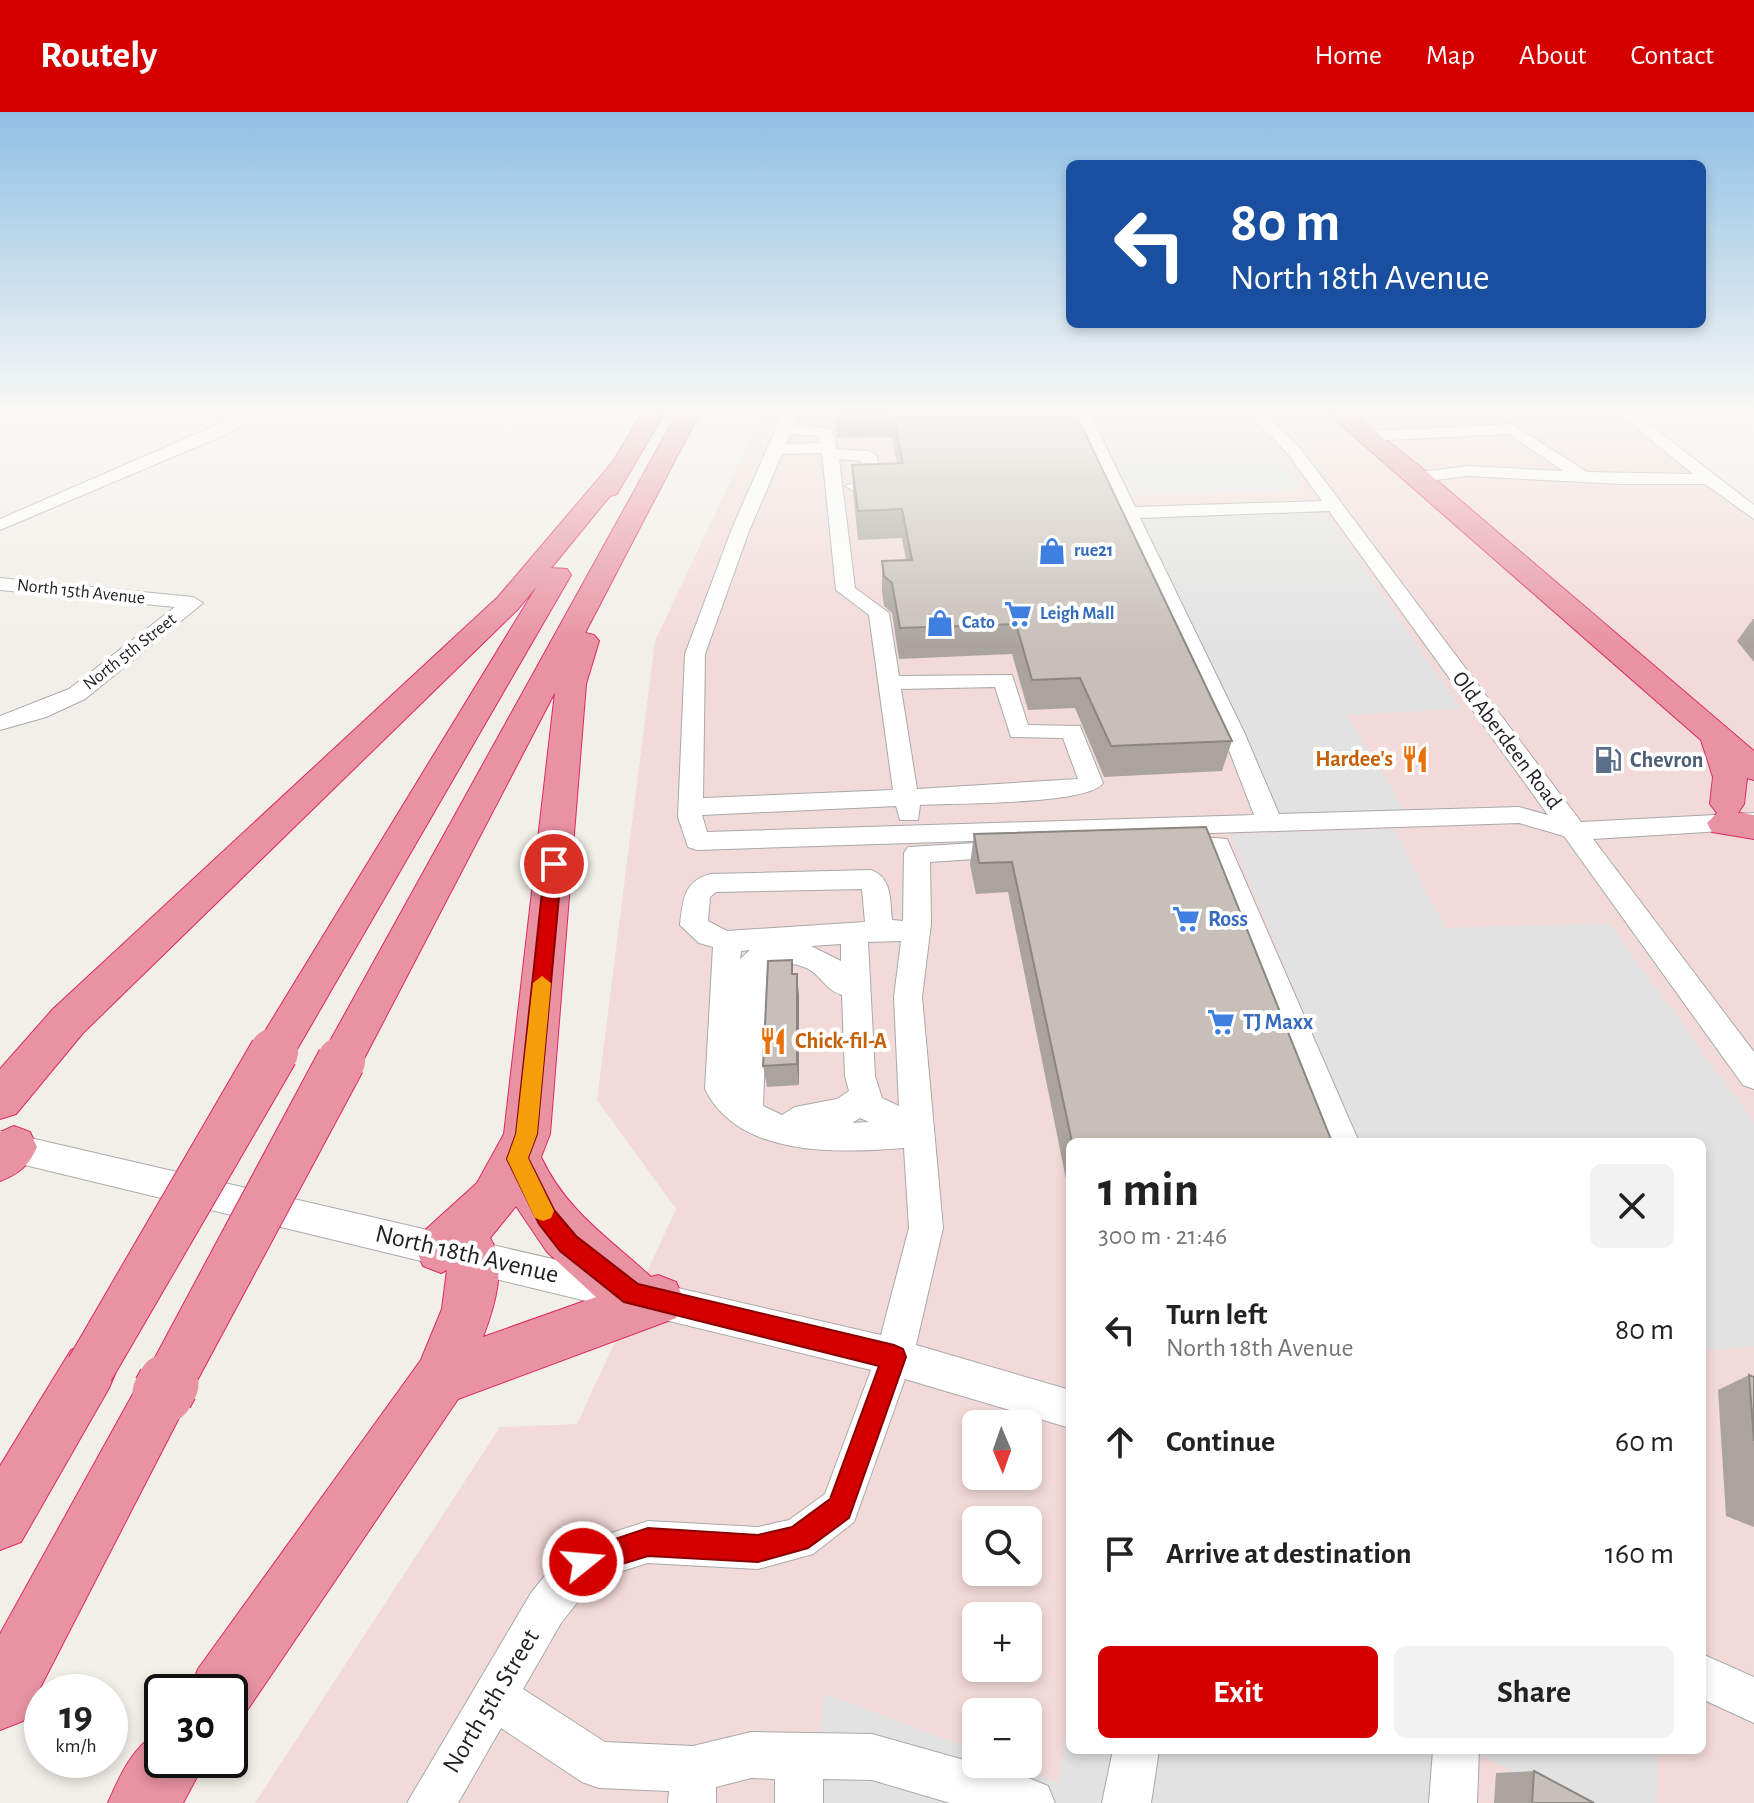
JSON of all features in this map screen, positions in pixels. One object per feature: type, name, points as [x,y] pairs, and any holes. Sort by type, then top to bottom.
[{"type":"highway","points":[[0,1100],[68,1021],[508,603],[603,489]]},
{"type":"highway","points":[[0,1521],[608,489]]},
{"type":"highway","points":[[0,1698],[647,489]]},
{"type":"highway","points":[[1433,489],[1754,769]]},
{"type":"highway","points":[[234,1674],[440,1379],[468,1309],[457,1252],[511,1177],[527,1134],[571,684],[607,564]]},
{"type":"highway","points":[[1715,735],[1743,815]]},
{"type":"highway","points":[[0,1060],[68,1021]]},
{"type":"highway","points":[[518,1159],[547,1217],[568,1243],[645,1297]]},
{"type":"highway","points":[[440,1379],[645,1297]]},
{"type":"highway","points":[[142,1803],[160,1778]]},
{"type":"street","points":[[0,525],[85,489]]},
{"type":"street","points":[[758,489],[695,654],[690,807],[697,841],[1218,845],[1341,1138]]},
{"type":"street","name":"North 5th Street","points":[[431,1803],[546,1608],[583,1562],[648,1542],[758,1548],[798,1539],[840,1508],[894,1357],[926,1228],[908,997],[916,933],[914,844],[879,613],[846,590],[834,489]]},
{"type":"street","points":[[1118,489],[1233,732],[1270,823]]},
{"type":"street","name":"Old Aberdeen Road","points":[[1321,489],[1754,1076]]},
{"type":"street","points":[[1723,489],[1754,514]]},
{"type":"street","points":[[1127,507],[1330,501]]},
{"type":"street","name":"North 15th Avenue","points":[[0,584],[162,600]]},
{"type":"street","name":"North 5th Street","points":[[0,723],[38,712],[77,694],[193,603],[162,600]]},
{"type":"street","points":[[690,807],[1073,790],[1091,783],[1072,731],[1019,732],[1004,680],[889,683]]},
{"type":"street","points":[[914,844],[1270,823],[1519,815],[1568,821],[1743,815]]},
{"type":"street","points":[[861,1105],[867,932],[875,885],[870,879],[703,885],[697,893],[694,925],[709,936],[727,941],[867,932],[916,933]]},
{"type":"street","points":[[727,941],[721,1089],[747,1114],[765,1126],[827,1139],[918,1127]]},
{"type":"street","points":[[747,1114],[750,969],[754,960],[761,956],[791,953],[822,960],[836,970],[844,984],[861,1105]]},
{"type":"street","points":[[791,1130],[795,1121],[861,1105],[918,1127]]},
{"type":"street","name":"North 18th Avenue","points":[[5,1151],[457,1252],[894,1357],[1066,1408]]},
{"type":"street","points":[[1706,1678],[1754,1700]]},
{"type":"street","points":[[493,1696],[599,1765],[693,1786],[751,1755],[872,1757],[1031,1803]]},
{"type":"street","points":[[1126,1803],[1130,1797],[1135,1754]]},
{"type":"street","points":[[1453,1803],[1456,1754]]},
{"type":"street","points":[[799,1756],[799,1803]]},
{"type":"shaded area","points":[[727,489],[1721,489],[1754,515],[1754,1803],[255,1803],[500,1427],[577,1424],[676,1209],[597,1100],[655,641]]},
{"type":"shaded area","points":[[1121,489],[1304,490],[1124,496]]},
{"type":"shaded area","points":[[1325,512],[1461,709],[1347,715],[1404,810],[1270,816],[1134,517]]},
{"type":"shaded area","points":[[1394,829],[1445,928],[1609,923],[1754,1123],[1754,1347],[1706,1350],[1706,1138],[1356,1138],[1230,834]]},
{"type":"shaded area","points":[[823,1693],[962,1746],[962,1778],[1042,1776],[1060,1783],[1066,1731],[1066,1754],[1432,1754],[1432,1803],[821,1803]]},
{"type":"shaded area","points":[[1479,1754],[1658,1756],[1657,1803],[1574,1803]]},
{"type":"building","name":"Leigh Mall","points":[[855,489],[1112,489],[1232,741],[1111,746],[1080,678],[1032,680],[1016,624],[900,628],[892,583],[884,576],[882,561],[912,560],[902,509],[858,511]]},
{"type":"building","points":[[1206,827],[1330,1138],[1071,1138],[1012,862],[979,863],[974,834]]},
{"type":"building","points":[[792,960],[792,974],[797,974],[797,1064],[763,1066],[768,961]]},
{"type":"building","points":[[1749,1375],[1754,1377],[1754,1441]]},
{"type":"building","points":[[1534,1771],[1594,1803],[1532,1803]]},
{"type":"slow traffic","points":[[542,983],[527,1134],[518,1159],[543,1211]]},
{"type":"place","name":"rue21","points":[[1052,551]]},
{"type":"place","name":"Leigh Mall","points":[[1018,614]]},
{"type":"place","name":"Cato","points":[[940,623]]},
{"type":"place","name":"Hardee's","points":[[1415,759]]},
{"type":"place","name":"Chevron","points":[[1608,760]]},
{"type":"place","name":"Ross","points":[[1186,919]]},
{"type":"place","name":"TJ Maxx","points":[[1221,1022]]},
{"type":"place","name":"Chick-fil-A","points":[[773,1041]]},
{"type":"route","points":[[554,864],[527,1134],[518,1159],[547,1217],[568,1243],[632,1294],[894,1357],[840,1508],[798,1539],[758,1548],[648,1542],[583,1562]]}]
